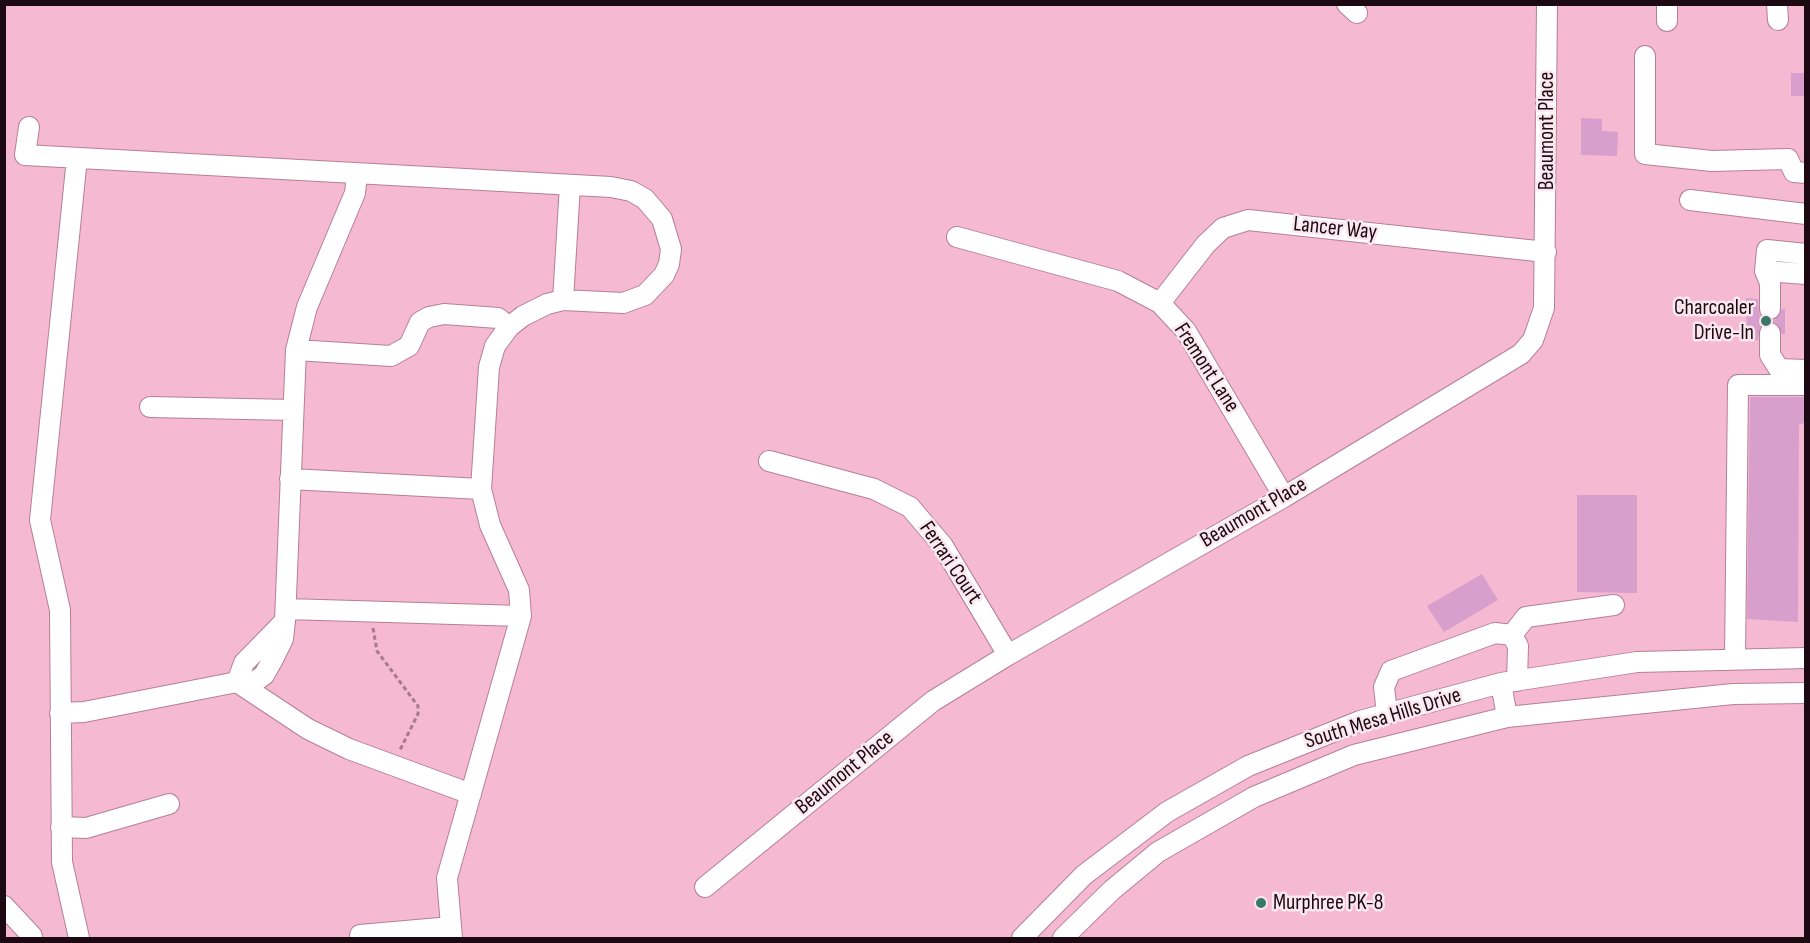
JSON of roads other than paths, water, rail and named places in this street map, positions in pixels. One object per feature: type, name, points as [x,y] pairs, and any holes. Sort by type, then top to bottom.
[{"type":"street","name":"Beaumont Place","points":[[705,887],[933,701],[1008,655],[1284,497],[1521,354],[1533,340],[1541,323],[1546,252],[1547,4]]},
{"type":"street","points":[[1645,56],[1645,154],[1712,160],[1788,159],[1794,172],[1806,173]]},
{"type":"street","points":[[28,128],[25,155],[611,187],[631,190],[645,198],[662,219],[671,249],[669,264],[664,275],[645,295],[623,303],[563,300],[547,304],[523,316],[509,327],[495,346],[489,367],[481,489],[490,525],[519,590],[521,616],[447,878],[452,933],[360,935]]},
{"type":"street","points":[[77,158],[40,520],[60,610],[62,862],[79,939]]},
{"type":"street","points":[[60,713],[84,712],[237,682],[253,683],[264,675],[283,639],[286,615],[296,350],[307,308],[355,193],[357,174]]},
{"type":"street","points":[[563,300],[570,185]]},
{"type":"street","points":[[1690,200],[1806,214]]},
{"type":"street","name":"Lancer Way","points":[[1160,303],[1206,244],[1223,228],[1248,220],[1546,252]]},
{"type":"street","name":"Fremont Lane","points":[[957,237],[1118,281],[1160,303],[1186,331],[1284,497]]},
{"type":"street","points":[[1770,309],[1770,283],[1765,271],[1767,250],[1806,254]]},
{"type":"street","points":[[1765,271],[1806,274]]},
{"type":"street","points":[[296,350],[391,356],[409,346],[420,322],[429,317],[444,314],[498,318],[509,327]]},
{"type":"street","points":[[1770,333],[1770,355],[1779,369],[1806,370]]},
{"type":"street","points":[[1735,659],[1738,385],[1806,385]]},
{"type":"street","points":[[150,407],[293,410]]},
{"type":"street","name":"Ferrari Court","points":[[769,461],[874,489],[910,507],[943,546],[1008,655]]},
{"type":"street","points":[[290,479],[481,489]]},
{"type":"street","points":[[1512,635],[1526,618],[1614,605]]},
{"type":"street","points":[[286,615],[374,612],[521,616]]},
{"type":"street","points":[[1387,714],[1384,687],[1391,671],[1496,633],[1512,635]]},
{"type":"street","points":[[1507,717],[1509,682],[1518,646],[1512,635]]},
{"type":"street","name":"South Mesa Hills Drive","points":[[1022,939],[1084,875],[1167,812],[1248,766],[1360,721],[1509,682],[1637,662],[1806,658]]},
{"type":"street","points":[[237,682],[308,729],[349,749],[471,794]]},
{"type":"street","name":"South Mesa Hills Drive","points":[[1063,939],[1112,890],[1158,852],[1211,819],[1254,797],[1354,755],[1507,717],[1733,694],[1806,693]]},
{"type":"street","points":[[61,827],[86,828],[169,804]]},
{"type":"street","points":[[4,906],[32,936]]},
{"type":"place","name":"Charcoaler Drive-In","points":[[1766,321]]},
{"type":"place","name":"Murphree PK-8","points":[[1261,903]]}]
